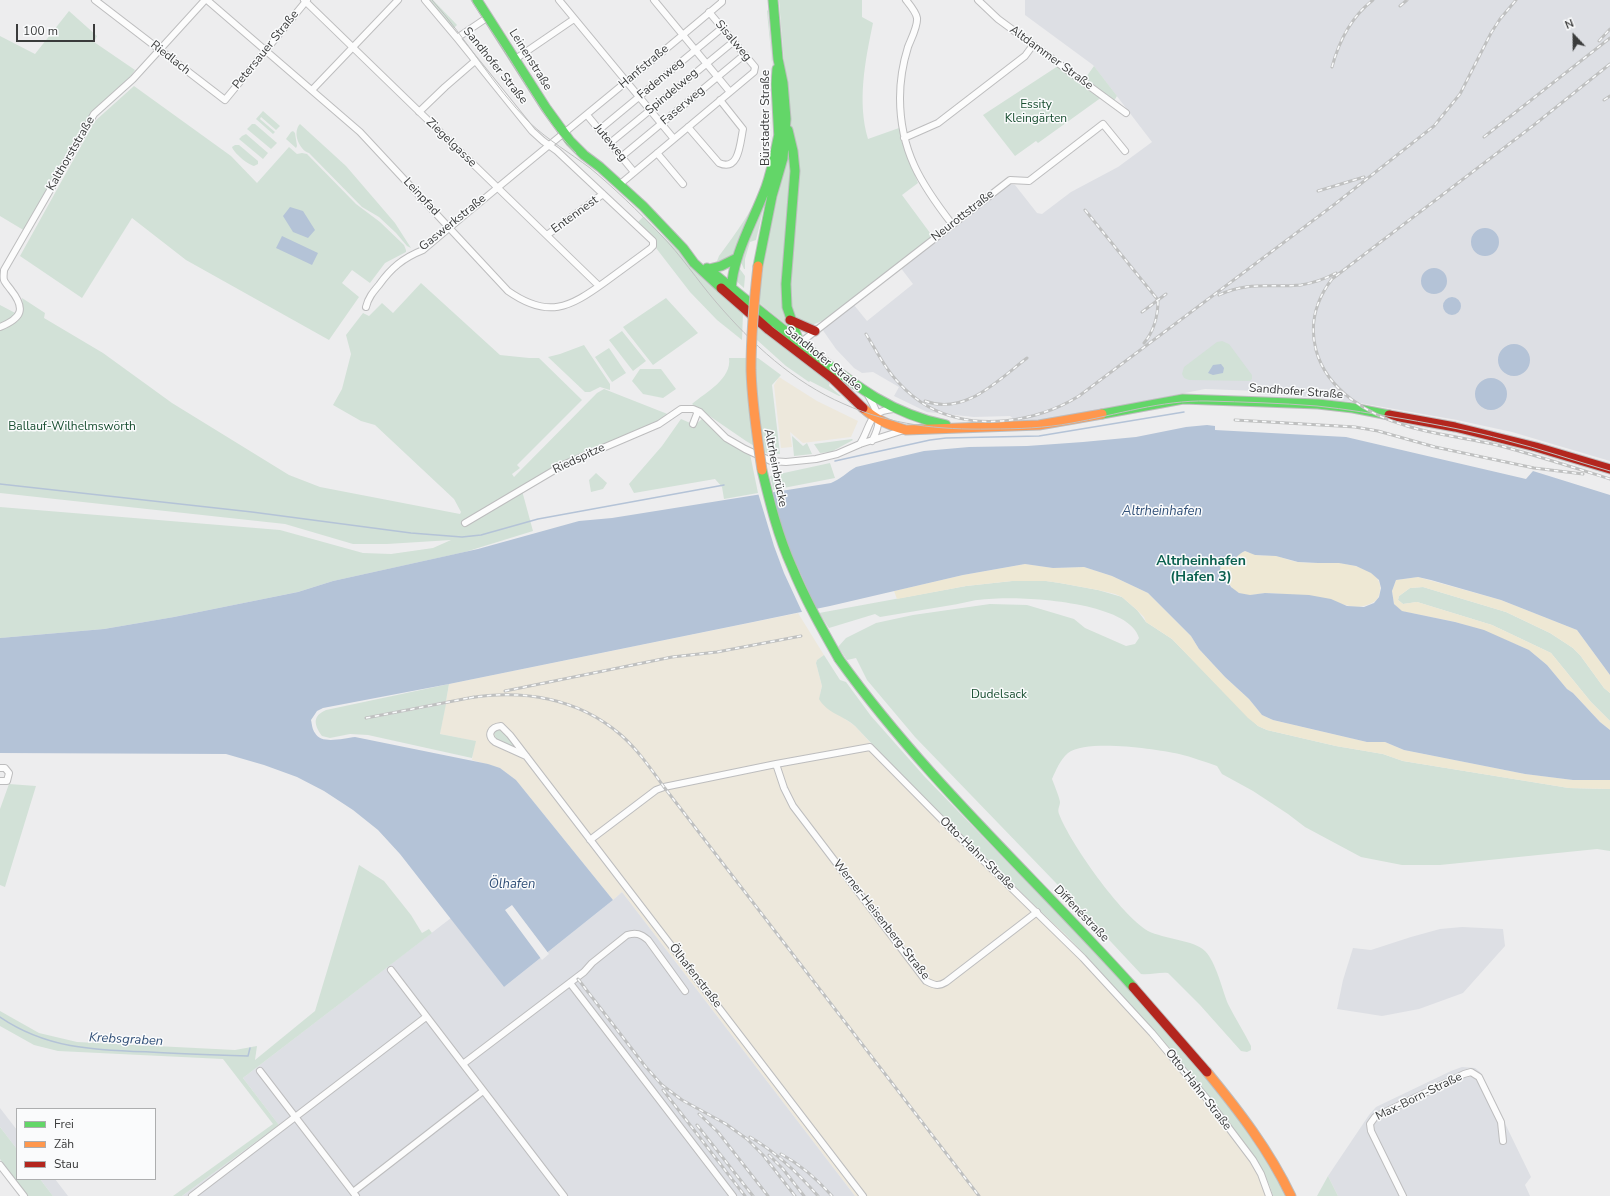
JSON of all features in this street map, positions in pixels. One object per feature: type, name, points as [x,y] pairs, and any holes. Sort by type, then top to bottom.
[{"type":"main road","name":"Leinenstraße","points":[[477,0],[514,60],[564,133]]},
{"type":"main road","name":"Bürstadter Straße","points":[[758,266],[777,176],[783,158],[786,119],[783,83],[778,59],[773,0]]},
{"type":"main road","name":"Bürstadter Straße","points":[[777,176],[779,134],[776,84],[778,59]]},
{"type":"main road","points":[[786,119],[793,151],[794,171],[786,284],[787,307],[797,346]]},
{"type":"main road","name":"Sandhofer Straße","points":[[564,133],[584,155],[600,167],[643,206],[683,248],[694,263],[732,299],[769,330],[797,346],[868,395],[894,409],[931,423],[975,427]]},
{"type":"main road","points":[[732,299],[732,274],[766,187],[779,134]]},
{"type":"main road","name":"Sandhofer Straße","points":[[683,248],[731,287],[833,379],[877,416],[890,425],[906,430],[1054,423],[1183,400],[1318,404],[1353,408],[1471,431],[1536,447],[1610,470]]},
{"type":"main road","points":[[709,269],[721,266],[737,258]]},
{"type":"main road","name":"Altrheinbrücke","points":[[758,266],[752,326],[752,389],[757,443],[766,491],[777,530],[790,566],[816,621],[839,659]]},
{"type":"main road","points":[[790,320],[815,331]]},
{"type":"main road","name":"Diffenéstraße","points":[[839,659],[871,705],[920,763],[1076,926],[1164,1021],[1216,1083],[1242,1117],[1274,1163],[1291,1196]]},
{"type":"street","name":"Kalthorststraße","points":[[0,327],[15,318],[19,312],[20,306],[19,300],[4,280],[4,270],[94,114],[124,89],[206,0]]},
{"type":"street","name":"Leinpfad","points":[[206,0],[360,132],[488,271],[508,291],[521,300],[533,305],[562,307],[573,304],[650,249]]},
{"type":"street","points":[[312,90],[398,0]]},
{"type":"street","name":"Sandhofer Straße","points":[[425,0],[532,131],[652,238],[654,244],[650,249]]},
{"type":"street","points":[[559,0],[674,139]]},
{"type":"street","points":[[619,185],[730,92],[654,0]]},
{"type":"street","name":"Hanfstraße","points":[[564,133],[627,82],[722,0]]},
{"type":"street","points":[[906,0],[917,16],[918,21],[908,48],[902,74],[900,97],[904,138],[909,154],[926,190],[952,224]]},
{"type":"street","name":"Altdammer Straße","points":[[978,0],[998,20],[1126,113]]},
{"type":"street","name":"Riedlach","points":[[97,1],[225,100]]},
{"type":"street","name":"Petersauer Straße","points":[[225,100],[305,1]]},
{"type":"street","name":"Ziegelgasse","points":[[305,1],[600,286]]},
{"type":"street","name":"Sisalweg","points":[[709,12],[755,70],[730,92]]},
{"type":"street","points":[[457,38],[488,18]]},
{"type":"street","points":[[514,60],[574,19]]},
{"type":"street","name":"Fadenweg","points":[[599,130],[722,28]]},
{"type":"street","name":"Spindelweg","points":[[610,143],[733,42]]},
{"type":"street","points":[[904,138],[938,123],[1025,56],[1033,46]]},
{"type":"street","name":"Faserweg","points":[[621,157],[744,55]]},
{"type":"street","points":[[419,112],[475,61]]},
{"type":"street","points":[[688,128],[719,163],[726,166],[735,161],[743,129],[720,100]]},
{"type":"street","name":"Juteweg","points":[[587,115],[634,172]]},
{"type":"street","name":"Neurottstraße","points":[[797,346],[1010,180],[1029,182],[1103,124],[1125,151]]},
{"type":"street","points":[[549,145],[564,133]]},
{"type":"street","name":"Gaswerkstraße","points":[[366,307],[368,298],[395,265],[404,258],[423,250],[549,145]]},
{"type":"street","points":[[657,153],[682,184]]},
{"type":"street","name":"Entennest","points":[[547,235],[603,194]]},
{"type":"street","points":[[868,395],[877,416],[878,429],[872,440]]},
{"type":"street","name":"Riedspitze","points":[[465,523],[562,465],[659,424],[681,409],[698,411]]},
{"type":"street","points":[[860,444],[877,416],[894,409]]},
{"type":"street","points":[[693,424],[698,411],[726,438],[771,461],[786,462],[816,459],[836,454],[860,444],[906,430]]},
{"type":"street","name":"Ölhafenstraße","points":[[526,756],[491,739],[490,734],[492,729],[496,726],[501,726],[506,729],[864,1196]]},
{"type":"street","name":"Otto-Hahn-Straße","points":[[590,840],[656,790],[664,787],[776,764],[870,747],[952,830],[1037,912],[1111,988],[1180,1066],[1252,1160],[1261,1174],[1269,1196]]},
{"type":"street","name":"Werner-Heisenberg-Straße","points":[[776,764],[784,788],[793,806],[926,981],[933,985],[940,986],[946,982],[1037,912]]},
{"type":"street","points":[[0,768],[5,768],[9,773],[7,781],[0,780]]},
{"type":"street","points":[[463,1064],[570,983],[627,935],[637,933],[648,940],[685,991]]},
{"type":"street","points":[[390,970],[564,1196]]},
{"type":"street","points":[[570,983],[733,1196]]},
{"type":"street","points":[[192,1196],[426,1017]]},
{"type":"street","points":[[260,1071],[354,1194],[483,1091]]},
{"type":"street","name":"Max-Born-Straße","points":[[1403,1196],[1371,1130],[1370,1124],[1375,1117],[1471,1072],[1479,1077],[1501,1122],[1503,1141]]},
{"type":"street","points":[[0,1165],[24,1196]]},
{"type":"shaded area","points":[[1025,0],[1610,0],[1610,461],[1512,432],[1457,420],[1354,402],[1261,394],[1258,391],[1205,389],[1059,418],[1018,422],[1010,416],[974,417],[927,412],[894,396],[899,387],[873,372],[862,373],[854,368],[836,349],[822,329],[854,305],[867,321],[913,284],[900,267],[1009,184],[1015,185],[1037,213],[1042,214],[1071,192],[1118,167],[1152,142],[1093,65],[1025,15]]},
{"type":"shaded area","points":[[779,377],[817,401],[858,421],[851,437],[803,443],[790,432],[792,447],[781,448],[774,385]]},
{"type":"shaded area","points":[[798,613],[824,655],[817,660],[816,663],[822,686],[820,694],[841,716],[855,726],[889,763],[1021,893],[1054,923],[1148,1022],[1190,1072],[1244,1144],[1260,1167],[1273,1196],[855,1196],[622,892],[613,900],[516,780],[500,768],[472,760],[475,741],[440,734],[449,684]]},
{"type":"shaded area","points":[[622,892],[855,1196],[182,1196],[279,1125],[243,1078],[451,918],[504,987]]},
{"type":"shaded area","points":[[1462,927],[1503,929],[1505,946],[1463,993],[1419,1009],[1382,1016],[1337,1009],[1343,980],[1353,948],[1371,950],[1440,929]]},
{"type":"shaded area","points":[[1462,1067],[1475,1068],[1480,1072],[1531,1177],[1525,1185],[1530,1196],[1338,1196],[1328,1176],[1376,1107]]},
{"type":"shaded area","points":[[0,1108],[16,1129],[16,1148],[0,1127]]},
{"type":"shaded area","points":[[41,1180],[56,1180],[68,1196],[53,1196]]},
{"type":"green space","points":[[428,0],[433,0],[457,25],[453,29]]},
{"type":"green space","points":[[779,0],[862,0],[862,17],[873,23],[863,81],[863,111],[868,139],[899,128],[907,155],[918,183],[902,195],[933,237],[827,319],[807,327],[796,317],[790,304],[797,154],[788,112]]},
{"type":"green space","points":[[768,10],[776,109],[776,130],[768,176],[732,258],[720,264],[717,261],[719,256],[743,222],[758,196],[768,165],[772,144],[774,100]]},
{"type":"green space","points":[[69,11],[97,36],[94,42],[135,70],[125,84],[93,112],[25,231],[0,216],[0,36],[35,54]]},
{"type":"green space","name":"Essity Kleingärten","points":[[1058,66],[1102,97],[1038,143],[1036,141],[1015,156],[983,115]]},
{"type":"green space","name":"Essity Kleingärten","points":[[1094,66],[1117,96],[1114,101],[1084,80]]},
{"type":"green space","points":[[134,86],[231,156],[257,183],[289,147],[297,154],[307,154],[356,204],[380,222],[404,245],[406,252],[385,263],[370,283],[352,270],[342,283],[359,297],[329,340],[186,260],[132,218],[82,298],[20,256],[95,121]]},
{"type":"green space","points":[[263,111],[280,126],[276,130],[261,117],[260,119],[275,132],[273,134],[256,119]]},
{"type":"green space","points":[[252,124],[255,124],[277,143],[271,149],[247,129]]},
{"type":"green space","points":[[300,124],[346,166],[395,223],[411,248],[407,246],[379,217],[362,207],[309,153],[302,148],[297,136],[298,127]]},
{"type":"green space","points":[[293,131],[295,133],[296,148],[286,139]]},
{"type":"green space","points":[[246,134],[268,153],[263,159],[239,139]]},
{"type":"green space","points":[[787,136],[791,156],[789,327],[758,302],[769,231],[785,165]]},
{"type":"green space","points":[[239,145],[258,161],[258,164],[254,166],[241,158],[232,147]]},
{"type":"green space","points":[[769,186],[756,240],[750,242],[744,269],[740,260]]},
{"type":"green space","points":[[643,217],[743,313],[742,340],[717,320],[690,292],[656,248],[656,240],[637,223]]},
{"type":"green space","points":[[737,265],[745,276],[744,288],[734,279]]},
{"type":"green space","name":"Ballauf-Wilhelmswörth","points":[[421,283],[500,355],[539,358],[582,400],[517,465],[520,468],[512,474],[514,477],[597,393],[604,389],[670,415],[521,487],[533,531],[465,552],[333,581],[298,592],[174,617],[104,629],[0,638],[0,507],[280,530],[363,553],[391,554],[433,548],[451,540],[387,544],[353,544],[285,524],[0,493],[0,305],[19,315],[23,306],[22,298],[45,313],[44,318],[103,353],[172,403],[289,475],[320,487],[460,514],[461,512],[454,499],[375,425],[361,421],[333,405],[342,389],[351,354],[346,335],[363,313],[369,316],[382,303],[393,313]]},
{"type":"green space","points":[[666,298],[698,333],[653,365],[623,327]]},
{"type":"green space","points":[[758,324],[830,381],[829,386],[841,396],[810,381],[809,382],[786,366],[757,340]]},
{"type":"green space","points":[[622,331],[646,361],[633,371],[609,340]]},
{"type":"green space","points":[[1222,341],[1229,344],[1252,375],[1252,379],[1250,381],[1189,380],[1184,378],[1182,374],[1184,367],[1217,342]]},
{"type":"green space","points":[[584,345],[610,384],[610,390],[600,387],[590,392],[585,392],[548,357]]},
{"type":"green space","points":[[609,348],[626,373],[612,382],[595,357]]},
{"type":"green space","points":[[729,358],[758,358],[781,375],[772,385],[780,454],[766,453],[692,404],[711,390],[722,379],[729,366]]},
{"type":"green space","points":[[640,369],[661,369],[676,389],[663,398],[643,394],[632,381]]},
{"type":"green space","points":[[703,418],[750,454],[758,493],[724,499],[722,487],[715,479],[634,493],[629,484],[662,446],[681,419],[695,425]]},
{"type":"green space","points":[[792,436],[803,446],[807,443],[812,454],[794,456]]},
{"type":"green space","points":[[853,440],[831,452],[820,453],[814,444]]},
{"type":"green space","points":[[830,463],[835,478],[773,490],[770,476]]},
{"type":"green space","points":[[596,473],[607,483],[603,489],[591,492],[589,480]]},
{"type":"green space","name":"Dudelsack","points":[[1012,581],[1046,581],[1060,583],[1098,590],[1122,597],[1137,610],[1146,622],[1172,639],[1258,726],[1267,730],[1336,746],[1383,754],[1403,761],[1569,788],[1610,789],[1610,851],[1597,849],[1440,865],[1402,865],[1361,857],[1305,827],[1253,791],[1222,774],[1217,766],[1184,755],[1122,746],[1090,747],[1078,749],[1068,753],[1060,762],[1052,779],[1060,800],[1058,811],[1065,827],[1085,860],[1111,895],[1137,923],[1155,934],[1194,944],[1205,951],[1209,956],[1216,969],[1228,1004],[1251,1046],[1251,1050],[1247,1052],[1241,1051],[1200,1005],[1168,973],[1141,974],[1055,882],[915,737],[867,680],[856,658],[847,660],[838,647],[846,638],[876,623],[913,615],[990,604],[1027,605],[1074,619],[1085,628],[1126,646],[1135,644],[1139,638],[1131,626],[1116,616],[1095,609],[1047,600],[1004,598],[975,600],[880,617],[875,614],[829,628],[819,613],[966,586]]},
{"type":"green space","points":[[1423,587],[1506,612],[1550,633],[1573,648],[1580,655],[1604,688],[1610,693],[1610,721],[1591,702],[1551,653],[1492,625],[1417,602],[1403,604],[1398,600],[1399,596],[1410,588]]},
{"type":"green space","points":[[824,655],[840,680],[846,682],[871,716],[924,776],[1092,949],[1192,1060],[1241,1123],[1277,1177],[1286,1196],[1273,1196],[1263,1172],[1242,1139],[1160,1037],[1076,945],[928,801],[855,726],[831,711],[823,704],[819,699],[822,686],[816,663],[817,660]]},
{"type":"green space","points":[[449,684],[446,701],[366,717],[367,719],[446,704],[440,734],[476,741],[472,758],[368,735],[350,734],[330,738],[322,736],[316,725],[316,718],[318,715],[326,710]]},
{"type":"green space","points":[[499,730],[503,731],[515,745],[515,748],[496,739],[494,733]]},
{"type":"green space","points":[[9,784],[36,786],[5,887],[0,885],[0,809]]},
{"type":"green space","points":[[359,865],[384,881],[411,915],[422,933],[429,929],[432,933],[243,1078],[279,1125],[182,1196],[173,1196],[273,1124],[223,1059],[58,1051],[34,1045],[0,1026],[0,1011],[39,1033],[77,1042],[235,1050],[257,1046],[255,1060],[315,1011]]},
{"type":"green space","points":[[0,1127],[16,1148],[16,1180],[41,1180],[53,1196],[28,1196],[0,1159]]},
{"type":"green space","points":[[1328,1176],[1338,1196],[1317,1196]]},
{"type":"sand","points":[[1245,551],[1256,555],[1277,556],[1298,562],[1335,562],[1360,568],[1373,574],[1378,579],[1380,584],[1379,597],[1370,604],[1355,607],[1320,598],[1273,593],[1249,595],[1239,593],[1230,585],[1225,575],[1220,570],[1221,565],[1225,561],[1233,560]]},
{"type":"sand","points":[[1025,564],[1053,568],[1084,567],[1112,576],[1148,593],[1191,636],[1199,649],[1225,677],[1249,699],[1262,715],[1273,720],[1367,742],[1385,742],[1404,750],[1525,774],[1573,780],[1610,780],[1610,789],[1569,788],[1403,761],[1383,754],[1336,746],[1267,730],[1258,726],[1248,718],[1172,639],[1146,622],[1144,617],[1137,610],[1122,597],[1115,594],[1046,581],[1012,581],[966,586],[897,599],[894,591],[963,575]]},
{"type":"sand","points":[[1418,577],[1501,600],[1577,630],[1610,675],[1610,693],[1604,688],[1580,655],[1573,648],[1550,633],[1506,612],[1423,587],[1410,588],[1399,596],[1398,600],[1403,604],[1417,602],[1492,625],[1551,653],[1591,702],[1610,721],[1610,730],[1600,722],[1573,693],[1567,689],[1547,665],[1529,650],[1484,631],[1455,622],[1401,611],[1394,604],[1392,591],[1396,580]]},
{"type":"water","points":[[290,207],[303,211],[315,230],[308,238],[293,232],[283,216]]},
{"type":"water","points":[[1485,228],[1495,232],[1499,242],[1495,252],[1485,256],[1475,252],[1471,242],[1475,232]]},
{"type":"water","points":[[282,236],[318,253],[312,265],[276,248]]},
{"type":"water","points":[[1434,268],[1443,272],[1447,281],[1443,290],[1434,294],[1425,290],[1421,281],[1425,272]]},
{"type":"water","points":[[1452,297],[1458,300],[1461,306],[1458,312],[1452,315],[1446,312],[1443,306],[1446,300]]},
{"type":"water","points":[[1511,344],[1517,344],[1527,351],[1530,360],[1529,366],[1523,373],[1517,376],[1511,376],[1501,369],[1498,363],[1498,357],[1505,347]]},
{"type":"water","points":[[1221,364],[1224,368],[1223,373],[1213,375],[1208,373],[1213,365]]},
{"type":"water","points":[[1488,378],[1494,378],[1504,385],[1507,394],[1506,400],[1500,407],[1494,410],[1488,410],[1478,403],[1475,397],[1475,391],[1482,381]]},
{"type":"water","name":"Altrheinhafen","points":[[1207,425],[1215,426],[1215,430],[1346,437],[1526,479],[1533,471],[1610,495],[1610,675],[1577,630],[1501,600],[1418,577],[1396,580],[1392,591],[1394,604],[1402,611],[1455,622],[1484,630],[1529,650],[1547,665],[1567,689],[1573,693],[1600,722],[1610,730],[1610,780],[1573,780],[1525,774],[1404,750],[1385,742],[1367,742],[1273,720],[1262,715],[1249,699],[1225,677],[1199,649],[1191,636],[1148,593],[1112,576],[1084,567],[1053,568],[1025,564],[963,575],[830,606],[449,684],[323,708],[317,711],[311,720],[314,731],[318,737],[322,739],[333,740],[355,737],[488,764],[500,768],[516,780],[613,900],[504,987],[400,854],[378,830],[353,810],[324,791],[297,777],[264,765],[226,754],[0,753],[0,638],[104,629],[174,617],[298,592],[333,581],[478,549],[579,521],[612,518],[831,483],[838,480],[856,467],[924,451],[969,447],[1027,446],[1083,442],[1136,437],[1186,427]],"holes":[[[1245,551],[1255,555],[1276,556],[1298,562],[1339,563],[1356,566],[1371,573],[1379,580],[1381,588],[1379,597],[1374,603],[1364,607],[1347,606],[1331,599],[1309,595],[1265,593],[1250,595],[1239,593],[1231,587],[1223,572],[1220,570],[1221,565],[1225,561],[1233,560]]]},
{"type":"pier","points":[[771,491],[786,541],[817,611],[803,614],[784,573],[758,493]]},
{"type":"pier","points":[[512,905],[549,954],[542,960],[505,910]]},
{"type":"waterway","points":[[835,461],[930,440],[946,438],[1039,436],[1184,412]]},
{"type":"waterway","points":[[0,484],[252,512],[411,533],[462,537],[481,535],[538,519],[724,485]]},
{"type":"waterway","name":"Krebsgraben","points":[[0,1017],[18,1028],[36,1036],[72,1046],[110,1050],[248,1056],[250,1048]]},
{"type":"tram line","points":[[432,0],[457,30],[504,94],[530,123],[590,168],[635,208],[668,242],[716,302],[744,333],[791,373],[825,395],[844,404],[879,417],[916,425],[971,429],[1031,428],[1062,425],[1156,405],[1190,401],[1248,402],[1317,406],[1383,415],[1468,431],[1610,471]]},
{"type":"tram line","points":[[471,0],[545,115],[567,144],[576,153]]},
{"type":"railway","points":[[1332,67],[1338,48],[1347,30],[1358,14],[1373,0]]},
{"type":"railway","points":[[1400,6],[1407,0]]},
{"type":"railway","points":[[866,334],[893,377],[901,386],[925,405],[947,415],[966,419],[1006,421],[1044,412],[1062,405],[1079,396],[1335,204],[1434,126],[1460,94],[1491,33],[1500,19],[1516,0]]},
{"type":"railway","points":[[1599,41],[1610,29]]},
{"type":"railway","points":[[1484,137],[1610,38]]},
{"type":"railway","points":[[1610,64],[1534,125],[1332,279],[1326,287],[1315,312],[1313,330],[1316,350],[1322,365],[1330,378],[1351,399],[1364,408],[1393,421],[1418,429],[1497,445],[1610,479]]},
{"type":"railway","points":[[1604,100],[1610,96]]},
{"type":"railway","points":[[1318,191],[1364,177]]},
{"type":"railway","points":[[1085,210],[1158,300],[1155,323],[1144,343]]},
{"type":"railway","points":[[1219,295],[1250,286],[1301,285],[1323,279],[1336,273]]},
{"type":"railway","points":[[1142,312],[1166,294]]},
{"type":"railway","points":[[925,401],[940,404],[954,404],[967,400],[993,385],[1027,358]]},
{"type":"railway","points":[[1235,420],[1355,427],[1378,431],[1435,447],[1534,468],[1583,474]]},
{"type":"railway","points":[[505,691],[672,657],[717,652],[801,636]]},
{"type":"railway","points":[[469,698],[489,695],[509,695],[549,699],[587,712],[604,722],[621,735],[644,760],[979,1196]]},
{"type":"railway","points":[[366,718],[474,697]]},
{"type":"railway","points":[[578,979],[645,1066],[662,1085],[682,1100],[726,1124],[747,1139],[763,1155],[795,1196]]},
{"type":"railway","points":[[663,1090],[745,1196]]},
{"type":"railway","points":[[699,1114],[718,1132],[768,1196]]},
{"type":"railway","points":[[697,1125],[753,1196]]},
{"type":"railway","points":[[750,1137],[769,1149],[803,1179],[818,1196]]},
{"type":"railway","points":[[781,1154],[808,1173],[832,1196]]},
{"type":"railway","points":[[769,1155],[783,1169],[804,1196]]},
{"type":"traffic: fast","points":[[477,0],[546,108],[570,141],[643,206],[683,248],[694,263],[721,288]]},
{"type":"traffic: fast","points":[[758,266],[772,196],[783,158],[786,119],[783,83],[778,59],[773,0]]},
{"type":"traffic: fast","points":[[777,69],[776,84],[779,140]]},
{"type":"traffic: fast","points":[[788,130],[793,151],[795,171],[786,284],[787,307],[799,342]]},
{"type":"traffic: fast","points":[[731,291],[735,264],[744,238],[766,187],[772,168],[779,134]]},
{"type":"traffic: fast","points":[[709,269],[721,266],[737,258]]},
{"type":"traffic: fast","points":[[707,268],[855,385],[888,405],[906,413],[925,420],[946,425]]},
{"type":"traffic: fast","points":[[1102,414],[1183,399],[1318,404],[1353,408],[1389,415]]},
{"type":"traffic: fast","points":[[762,470],[775,519],[787,555],[808,602],[839,659]]},
{"type":"traffic: fast","points":[[839,659],[907,746],[1133,987]]},
{"type":"traffic: slow","points":[[758,266],[753,318],[751,370],[762,470]]},
{"type":"traffic: slow","points":[[863,408],[883,422],[906,430],[1039,425],[1102,414]]},
{"type":"traffic: slow","points":[[1207,1072],[1253,1131],[1291,1196]]},
{"type":"traffic: jam","points":[[721,288],[769,330],[833,379],[863,408]]},
{"type":"traffic: jam","points":[[790,320],[815,331]]},
{"type":"traffic: jam","points":[[1389,415],[1455,427],[1536,447],[1610,469]]},
{"type":"traffic: jam","points":[[1133,987],[1207,1072]]},
{"type":"district","name":"Altrheinhafen (Hafen 3)","points":[[1201,570]]},
{"type":"water label","name":"Ölhafen","points":[[512,885]]}]
